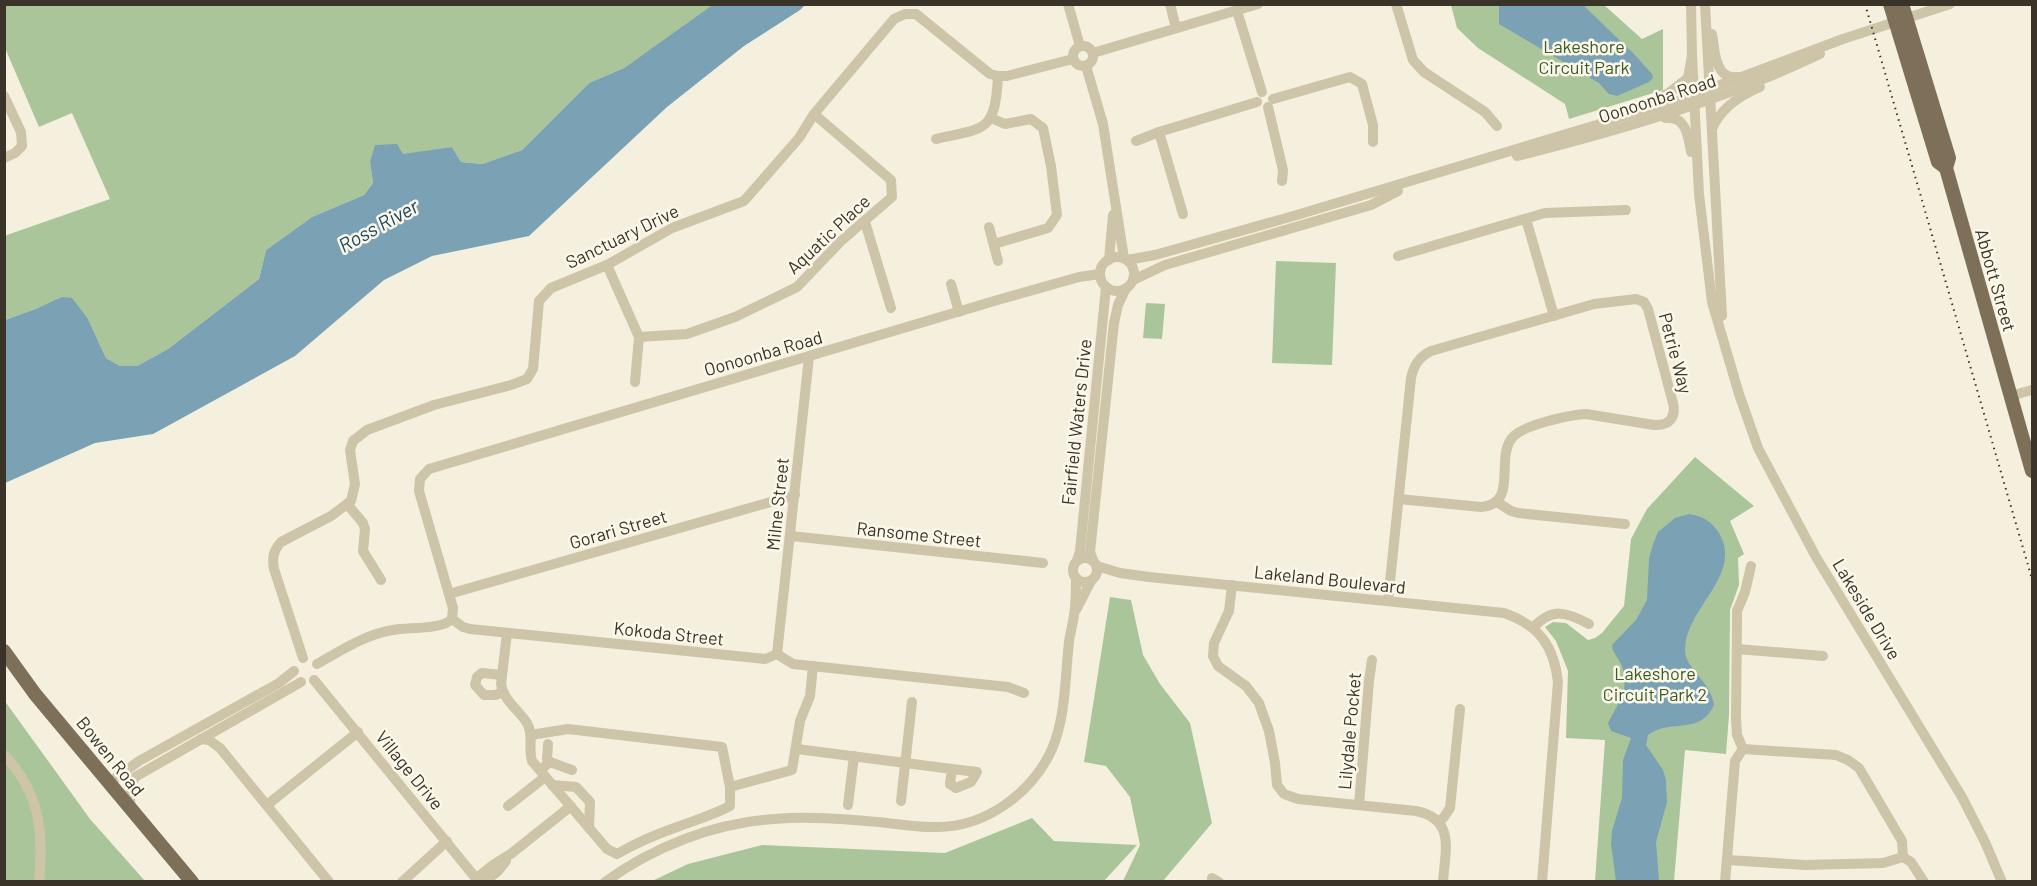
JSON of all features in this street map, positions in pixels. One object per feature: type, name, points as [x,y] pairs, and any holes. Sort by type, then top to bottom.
[{"type":"main road","name":"Abbott Street","points":[[1890,4],[1901,14],[1938,162],[1946,168],[2032,471]]},
{"type":"main road","name":"Bowen Road","points":[[4,651],[36,694],[192,882]]},
{"type":"street","points":[[1068,4],[1080,46]]},
{"type":"street","points":[[1170,4],[1176,28]]},
{"type":"street","points":[[1093,53],[1258,4]]},
{"type":"street","points":[[1396,4],[1415,65],[1485,112],[1497,126]]},
{"type":"street","name":"Lakeside Drive","points":[[1690,4],[1699,194],[1712,302],[1739,394],[1758,448],[1816,557],[1962,797],[2002,882]]},
{"type":"street","points":[[1705,4],[1722,71],[1731,77],[1744,77]]},
{"type":"street","name":"Lakeside Drive","points":[[1705,4],[1724,343]]},
{"type":"street","name":"Oonoonba Road","points":[[1710,95],[1744,77],[1854,36],[1901,14],[1950,4]]},
{"type":"street","name":"Sanctuary Drive","points":[[347,504],[351,501],[356,484],[350,450],[353,441],[367,430],[434,405],[527,379],[533,369],[539,301],[551,288],[607,265],[672,228],[744,201],[800,138],[814,114],[894,20],[917,9],[990,74],[998,76]]},
{"type":"street","points":[[1238,11],[1265,100],[1283,170],[1282,181]]},
{"type":"street","name":"Oonoonba Road","points":[[1125,259],[1155,255],[1461,167],[1614,120],[1695,100],[1795,67],[1846,43],[1854,36]]},
{"type":"street","points":[[1080,46],[1089,47],[1093,53],[1092,62],[1086,66],[1080,66],[1073,59],[1073,52],[1080,46]]},
{"type":"street","name":"Lakeside Drive","points":[[1614,120],[1651,103],[1686,81],[1692,55]]},
{"type":"street","points":[[936,139],[980,129],[991,118],[996,100],[998,76],[1007,76],[1073,59]]},
{"type":"street","points":[[1086,66],[1103,124],[1114,204],[1125,259],[1134,269],[1130,284],[1116,291],[1106,287],[1100,274],[1104,263],[1113,258],[1125,259]]},
{"type":"street","points":[[1711,132],[1721,113],[1736,100],[1795,67]]},
{"type":"street","points":[[1136,141],[1265,100],[1350,77],[1362,84],[1373,125],[1373,142]]},
{"type":"street","points":[[4,96],[21,132],[22,146],[15,153],[4,158]]},
{"type":"street","name":"Oonoonba Road","points":[[1461,167],[1527,153],[1654,118],[1695,100]]},
{"type":"street","name":"Aquatic Place","points":[[639,337],[687,334],[735,317],[797,286],[841,241],[892,197],[891,180],[814,114]]},
{"type":"street","points":[[1654,118],[1672,117],[1682,122],[1689,139],[1699,194]]},
{"type":"street","points":[[991,118],[1005,124],[1031,119],[1043,128],[1051,166],[1057,215],[1048,228],[994,244]]},
{"type":"street","points":[[1159,132],[1183,214]]},
{"type":"street","name":"Oonoonba Road","points":[[1130,284],[1165,266],[1371,205],[1420,179]]},
{"type":"street","points":[[1109,260],[1114,204]]},
{"type":"street","points":[[1398,256],[1554,212],[1626,210]]},
{"type":"street","points":[[1526,219],[1554,316]]},
{"type":"street","points":[[865,222],[891,308]]},
{"type":"street","points":[[989,227],[998,261]]},
{"type":"street","points":[[607,265],[639,337],[635,382]]},
{"type":"street","name":"Oonoonba Road","points":[[449,594],[419,491],[420,479],[424,473],[435,466],[1079,277],[1100,274]]},
{"type":"street","points":[[951,284],[959,312]]},
{"type":"street","name":"Fairfield Waters Drive","points":[[1075,613],[1094,571],[1090,552],[1114,323],[1118,306],[1130,284]]},
{"type":"street","name":"Fairfield Waters Drive","points":[[605,882],[643,858],[675,843],[737,824],[809,817],[939,828],[972,821],[991,813],[1018,795],[1042,767],[1052,749],[1060,722],[1075,613],[1076,578],[1073,568],[1080,551],[1106,287]]},
{"type":"street","name":"Petrie Way","points":[[1388,601],[1411,378],[1420,358],[1431,351],[1604,302],[1643,300],[1651,319],[1673,403],[1674,414],[1670,422],[1662,425],[1586,414],[1523,429],[1513,436],[1507,446],[1502,491],[1497,502]]},
{"type":"street","name":"Milne Street","points":[[777,654],[809,357]]},
{"type":"street","points":[[2010,396],[2032,390]]},
{"type":"street","name":"Gorari Street","points":[[449,594],[795,495]]},
{"type":"street","points":[[1399,499],[1481,507],[1497,502],[1518,513],[1625,524]]},
{"type":"street","points":[[303,658],[274,569],[272,558],[275,549],[289,536],[331,516],[347,504],[363,523],[365,529],[363,551],[381,580]]},
{"type":"street","name":"Ransome Street","points":[[791,537],[1043,563]]},
{"type":"street","points":[[1076,578],[1083,582],[1094,571],[1083,558],[1077,561]]},
{"type":"street","points":[[1743,749],[1737,735],[1736,719],[1737,610],[1745,592],[1751,566]]},
{"type":"street","name":"Lakeland Boulevard","points":[[1094,571],[1504,613],[1533,628],[1551,650],[1556,664],[1558,682],[1542,882]]},
{"type":"street","points":[[1232,585],[1228,611],[1214,643],[1213,656],[1218,666],[1246,686],[1259,703],[1269,731],[1279,790],[1290,797],[1426,813],[1443,827],[1446,839],[1443,882]]},
{"type":"street","points":[[317,664],[381,633],[445,625],[452,620],[453,608],[449,594]]},
{"type":"street","points":[[1533,628],[1542,617],[1552,614],[1576,617],[1589,624]]},
{"type":"street","name":"Kokoda Street","points":[[452,620],[463,627],[507,633],[765,659],[777,654],[789,663],[1008,687],[1024,693]]},
{"type":"street","points":[[507,633],[502,675],[503,692],[527,723],[531,735],[531,758],[607,849],[617,854],[730,806],[730,788],[722,747],[568,729],[531,735]]},
{"type":"street","points":[[1737,649],[1823,656]]},
{"type":"street","points":[[130,808],[131,785],[135,777],[301,682],[314,680],[318,672],[317,664],[311,659],[303,658],[296,663],[294,671],[301,682]]},
{"type":"street","name":"Lilydale Pocket","points":[[1359,805],[1372,660]]},
{"type":"street","points":[[730,788],[792,770],[800,721],[810,696],[813,666]]},
{"type":"street","points":[[109,783],[139,761],[279,683],[294,671]]},
{"type":"street","points":[[502,675],[482,673],[477,677],[475,685],[484,695],[503,692]]},
{"type":"street","name":"Village Drive","points":[[314,680],[480,880]]},
{"type":"street","points":[[901,801],[912,702]]},
{"type":"street","points":[[1439,822],[1450,808],[1460,709]]},
{"type":"street","points":[[216,718],[220,720],[243,715]]},
{"type":"street","points":[[220,748],[221,731],[238,721],[243,715]]},
{"type":"street","points":[[267,805],[358,732]]},
{"type":"street","points":[[201,739],[209,740],[220,748],[329,882]]},
{"type":"street","points":[[549,744],[547,759],[572,770]]},
{"type":"street","points":[[797,748],[952,768]]},
{"type":"street","points":[[1743,749],[1836,755],[1848,760],[1859,768],[1902,841],[1903,857]]},
{"type":"street","points":[[1725,882],[1735,761],[1743,749]]},
{"type":"street","points":[[4,755],[23,778],[36,809],[42,851],[39,882]]},
{"type":"street","points":[[848,805],[854,756]]},
{"type":"street","points":[[508,806],[546,777],[550,762]]},
{"type":"street","points":[[546,777],[576,787],[590,802],[589,828]]},
{"type":"street","points":[[480,880],[571,806]]},
{"type":"street","points":[[402,882],[447,842]]},
{"type":"street","points":[[1728,860],[1805,865],[1883,863],[1903,857],[1911,862],[1923,882]]},
{"type":"green space","points":[[5,5],[714,5],[624,68],[589,83],[522,150],[482,164],[461,162],[452,147],[370,162],[373,183],[364,195],[312,217],[266,250],[259,279],[168,349],[137,366],[120,366],[106,358],[88,319],[38,308],[5,320],[4,236],[110,199],[72,113],[39,127],[5,48]]},
{"type":"green space","name":"Lakeshore Circuit Park","points":[[1451,5],[1604,5],[1642,39],[1663,29],[1663,90],[1569,119],[1565,104],[1478,48],[1457,28]]},
{"type":"green space","points":[[1276,261],[1336,263],[1332,365],[1272,363]]},
{"type":"green space","points":[[1146,303],[1165,304],[1162,339],[1143,338]]},
{"type":"green space","name":"Lakeshore Circuit Park 2","points":[[1695,457],[1754,506],[1730,521],[1744,554],[1738,558],[1739,585],[1730,610],[1729,715],[1726,754],[1685,750],[1674,881],[1595,881],[1605,740],[1566,738],[1568,671],[1556,641],[1545,627],[1553,622],[1566,623],[1588,640],[1602,633],[1624,606],[1631,539],[1647,509]]},
{"type":"green space","points":[[1110,597],[1131,600],[1143,655],[1160,684],[1190,723],[1212,823],[1163,881],[1123,881],[1140,845],[1130,797],[1106,766],[1084,762]]},
{"type":"green space","points":[[4,700],[90,819],[145,881],[5,881]]},
{"type":"green space","points":[[1032,818],[1054,841],[1137,845],[1104,881],[652,881],[688,864],[762,845],[945,853]]},
{"type":"water","name":"Ross River","points":[[714,4],[805,5],[744,46],[667,107],[529,236],[432,256],[384,280],[295,356],[153,434],[95,443],[5,483],[5,320],[62,297],[72,298],[88,319],[106,358],[120,366],[137,366],[168,349],[259,279],[266,250],[312,217],[364,195],[373,183],[370,162],[375,145],[397,144],[403,154],[452,147],[461,162],[482,164],[522,150],[589,83],[624,68]]},
{"type":"water","points":[[1499,5],[1583,5],[1634,54],[1653,78],[1617,96],[1609,94],[1599,83],[1499,24]]},
{"type":"water","points":[[1689,514],[1703,518],[1713,525],[1725,548],[1724,563],[1719,577],[1687,635],[1685,650],[1689,663],[1708,689],[1714,705],[1708,714],[1693,724],[1657,730],[1648,735],[1646,745],[1663,770],[1666,780],[1667,802],[1656,842],[1659,881],[1616,881],[1611,844],[1612,831],[1622,798],[1623,760],[1631,738],[1611,731],[1608,723],[1622,696],[1625,683],[1622,666],[1612,645],[1636,620],[1647,600],[1649,559],[1658,532],[1675,518]]},
{"type":"railway","points":[[1865,4],[2032,579]]}]
